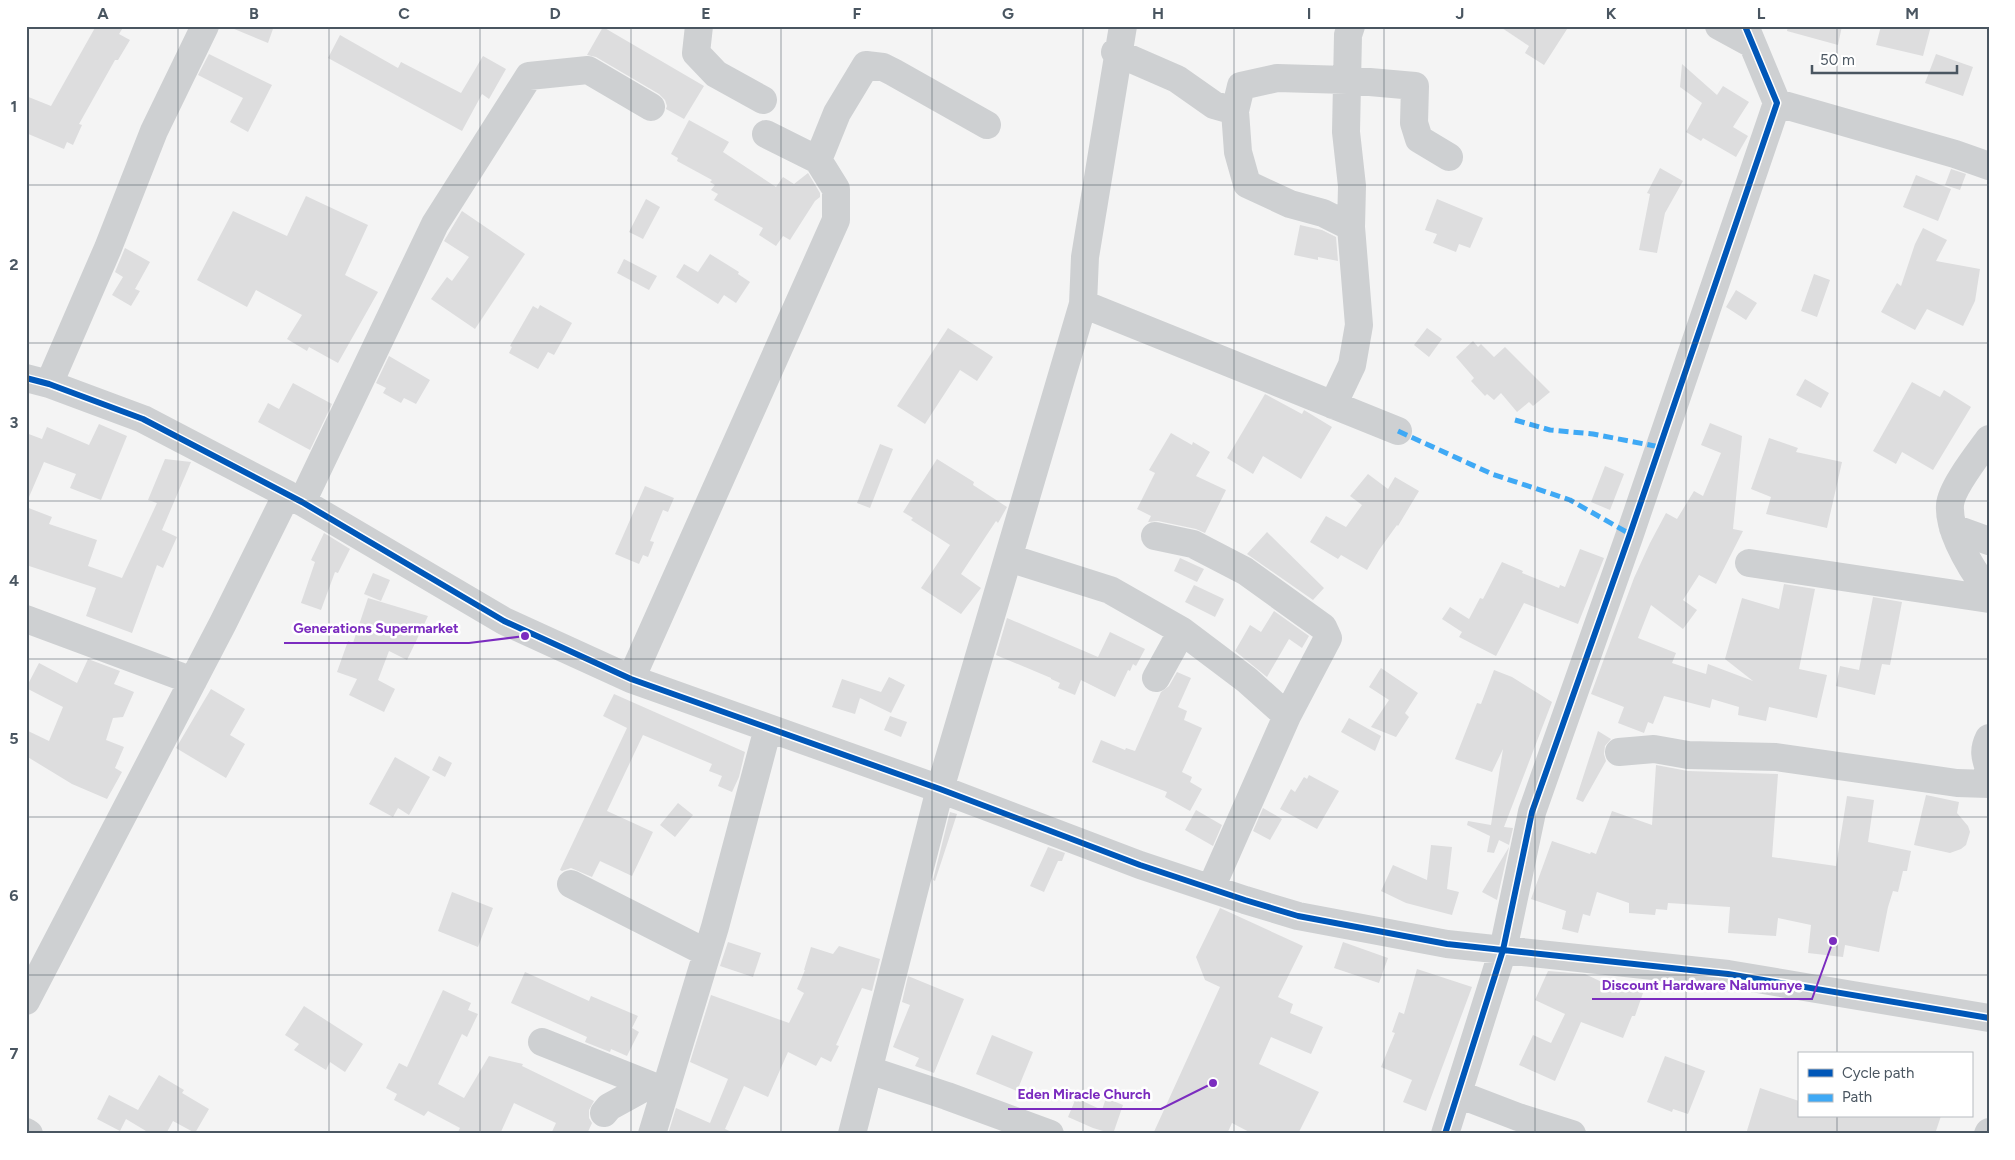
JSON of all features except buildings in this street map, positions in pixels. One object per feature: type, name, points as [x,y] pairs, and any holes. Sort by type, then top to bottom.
[{"type":"street","points":[[204,26],[154,131],[108,248],[38,381],[143,419],[294,498],[504,621],[631,679],[940,789],[1131,861],[1211,888],[1298,916],[1447,944],[1728,974],[1989,1018]]},
{"type":"street","points":[[699,26],[696,54],[716,74],[762,100]]},
{"type":"street","points":[[1333,405],[1352,366],[1359,325],[1351,227],[1352,186],[1346,132],[1348,35],[1351,26]]},
{"type":"street","points":[[1445,1134],[1503,950],[1532,812],[1630,534],[1777,103],[1749,35],[1718,26]]},
{"type":"street","points":[[852,1134],[940,789],[1084,304],[1085,257],[1119,44],[1177,79],[1214,105],[1235,111]]},
{"type":"street","points":[[818,160],[837,112],[866,65],[883,67],[986,125]]},
{"type":"street","points":[[26,1000],[193,681],[294,498],[435,224],[529,76],[588,70],[651,107]]},
{"type":"street","points":[[1351,227],[1323,213],[1290,204],[1247,184],[1238,152],[1235,111],[1241,86],[1277,78],[1347,80],[1415,86],[1414,123],[1419,139],[1449,156]]},
{"type":"street","points":[[1777,103],[1955,154],[1989,166]]},
{"type":"street","points":[[631,679],[836,220],[836,189],[818,160],[766,134]]},
{"type":"street","points":[[1084,304],[1398,431]]},
{"type":"street","points":[[1989,439],[1954,491],[1950,505],[1953,528],[1976,575],[1989,592]]},
{"type":"street","points":[[1953,528],[1989,541]]},
{"type":"street","points":[[1154,536],[1193,544],[1245,571],[1323,627],[1328,638],[1287,716],[1211,888]]},
{"type":"street","points":[[1009,558],[1110,590],[1182,631],[1247,680],[1287,716]]},
{"type":"street","points":[[1749,563],[1989,599]]},
{"type":"street","points":[[26,618],[193,681]]},
{"type":"street","points":[[1156,678],[1182,631]]},
{"type":"street","points":[[652,1134],[657,1088],[707,953],[768,728]]},
{"type":"street","points":[[1989,738],[1984,746],[1984,757],[1989,769]]},
{"type":"street","points":[[1619,752],[1654,749],[1688,754],[1776,757],[1957,783],[1989,784]]},
{"type":"street","points":[[571,884],[707,953]]},
{"type":"street","points":[[542,1042],[657,1088]]},
{"type":"street","points":[[869,1070],[1050,1134]]},
{"type":"street","points":[[604,1113],[608,1107],[657,1088]]},
{"type":"street","points":[[1458,1094],[1518,1117],[1572,1134]]},
{"type":"marked path","points":[[1515,420],[1550,430],[1593,434],[1660,447]]},
{"type":"marked path","points":[[1398,431],[1492,474],[1570,500],[1630,534]]},
{"type":"cycle path","points":[[1445,1134],[1503,950],[1532,812],[1630,534],[1777,103],[1745,26]]},
{"type":"cycle path","points":[[26,378],[49,384],[143,419],[302,502],[504,621],[631,679],[940,789],[1140,865],[1245,900],[1298,916],[1447,944],[1728,974],[1989,1018]]},
{"type":"place","name":"Generations Supermarket","points":[[525,636]]},
{"type":"place","name":"Discount Hardware Nalumunye","points":[[1833,941]]},
{"type":"place","name":"Eden Miracle Church","points":[[1213,1083]]}]
